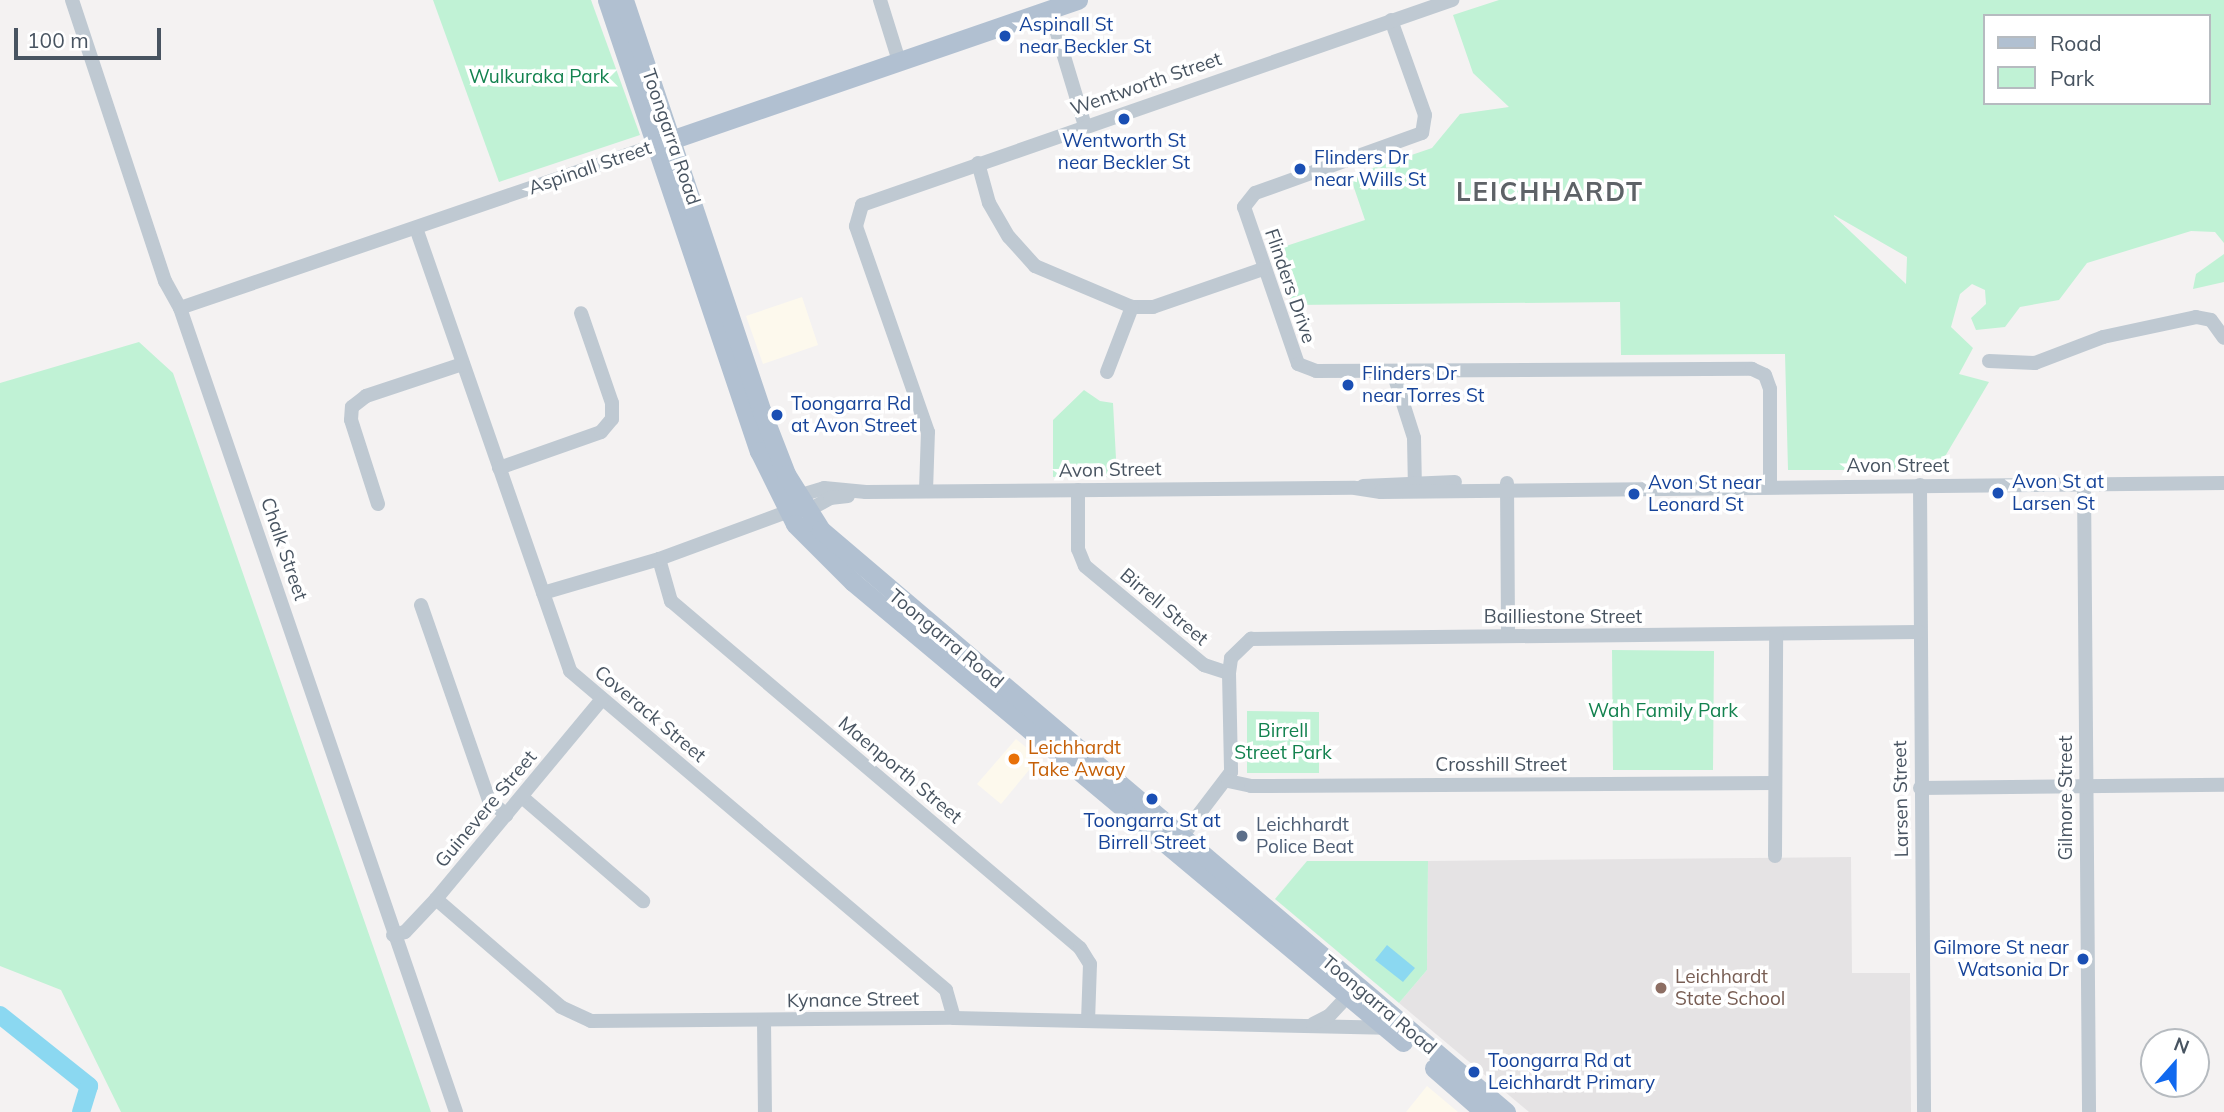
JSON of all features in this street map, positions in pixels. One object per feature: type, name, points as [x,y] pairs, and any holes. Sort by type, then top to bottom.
[{"type":"main road","name":"Toongarra Road","points":[[607,0],[664,142],[797,507],[847,556],[1355,998],[1506,1112]]},
{"type":"main road","name":"Toongarra Road","points":[[624,0],[664,142]]},
{"type":"main road","name":"Aspinall Street","points":[[664,142],[1078,0]]},
{"type":"main road","name":"Toongarra Road","points":[[1355,998],[1385,1028],[1484,1112]]},
{"type":"street","name":"Chalk Street","points":[[72,0],[165,281],[180,308],[393,935],[456,1112]]},
{"type":"street","points":[[880,0],[899,61]]},
{"type":"street","name":"Wentworth Street","points":[[926,491],[928,432],[856,226],[857,212],[868,201],[1452,0]]},
{"type":"street","points":[[1050,10],[1085,126]]},
{"type":"street","name":"Flinders Drive","points":[[1391,20],[1425,115],[1424,130],[1414,138],[1251,195],[1244,211],[1301,367],[1310,371],[1393,372],[1752,369],[1765,375],[1770,389],[1770,486]]},
{"type":"street","name":"Aspinall Street","points":[[180,308],[664,142]]},
{"type":"street","points":[[978,163],[989,203],[1009,237],[1035,266],[1132,307],[1153,307],[1263,269]]},
{"type":"street","name":"Coverack Street","points":[[416,228],[570,671],[946,990],[954,1018]]},
{"type":"street","points":[[1107,372],[1132,307]]},
{"type":"street","points":[[499,468],[601,432],[612,419],[612,403],[581,313]]},
{"type":"street","points":[[1989,361],[2035,363],[2103,337],[2196,317],[2211,320],[2224,338]]},
{"type":"street","points":[[378,504],[351,420],[352,407],[366,396],[463,364]]},
{"type":"street","points":[[1393,372],[1414,438],[1414,487]]},
{"type":"street","name":"Avon Street","points":[[543,593],[659,559],[797,507],[824,488],[866,492],[2224,483]]},
{"type":"street","name":"Gilmore Street","points":[[2084,484],[2089,1112]]},
{"type":"street","name":"Larsen Street","points":[[1920,485],[1924,1112]]},
{"type":"street","points":[[1507,487],[1508,636]]},
{"type":"street","name":"Birrell Street","points":[[1078,491],[1077,549],[1085,566],[1204,665],[1229,673]]},
{"type":"street","name":"Maenporth Street","points":[[659,559],[671,601],[1080,948],[1090,964],[1088,1021]]},
{"type":"street","points":[[421,604],[489,800],[506,815]]},
{"type":"street","name":"Bailliestone Street","points":[[1229,673],[1231,658],[1251,639],[1919,632]]},
{"type":"street","points":[[1775,856],[1776,635]]},
{"type":"street","points":[[1176,844],[1228,780],[1229,673]]},
{"type":"street","name":"Guinevere Street","points":[[393,935],[405,932],[436,899],[602,699]]},
{"type":"street","name":"Crosshill Street","points":[[1228,780],[1251,786],[1775,783]]},
{"type":"street","points":[[1920,788],[2224,785]]},
{"type":"street","points":[[522,797],[643,901]]},
{"type":"street","name":"Kynance Street","points":[[436,899],[577,1017],[591,1021],[954,1018],[1313,1024],[1385,1028]]},
{"type":"street","points":[[1313,1024],[1355,998]]},
{"type":"street","points":[[1333,1027],[1355,998]]},
{"type":"street","points":[[764,1020],[765,1112]]},
{"type":"shaded area","points":[[802,297],[818,345],[763,364],[746,316]]},
{"type":"shaded area","points":[[1016,739],[1039,758],[1001,804],[977,784]]},
{"type":"shaded area","name":"Leichhardt State School","points":[[1851,857],[1852,973],[1910,973],[1911,1112],[1529,1112],[1399,1003],[1427,970],[1428,861]]},
{"type":"shaded area","points":[[1427,1086],[1458,1112],[1406,1112]]},
{"type":"green space","name":"Wulkuraka Park","points":[[433,0],[591,0],[640,135],[499,182]]},
{"type":"green space","points":[[1499,0],[2224,0],[2224,243],[2215,232],[2191,231],[2087,263],[2059,300],[2020,307],[2005,327],[1976,330],[1971,318],[1986,304],[1985,290],[1972,284],[1960,294],[1951,327],[1973,348],[1959,374],[1989,382],[1937,470],[1788,470],[1785,354],[1621,355],[1620,302],[1292,305],[1274,250],[1365,220],[1350,176],[1432,148],[1460,114],[1509,107],[1473,73],[1453,15]],"holes":[[[1834,215],[1907,257],[1906,284]]]},
{"type":"green space","points":[[2224,254],[2224,282],[2193,289],[2196,274]]},
{"type":"green space","points":[[139,342],[173,373],[431,1112],[121,1112],[61,990],[0,966],[0,383]]},
{"type":"green space","points":[[1084,390],[1100,401],[1113,403],[1117,477],[1053,477],[1053,420]]},
{"type":"green space","name":"Wah Family Park","points":[[1612,650],[1714,651],[1713,770],[1613,770]]},
{"type":"green space","name":"Birrell Street Park","points":[[1247,711],[1319,712],[1319,773],[1247,773]]},
{"type":"green space","points":[[1307,861],[1428,861],[1427,970],[1399,1003],[1275,899]]},
{"type":"water","points":[[1387,945],[1415,968],[1403,982],[1375,960]]},
{"type":"waterway","points":[[0,1015],[89,1086],[81,1112]]},
{"type":"place","name":"Aspinall St near Beckler St","points":[[1005,36]]},
{"type":"place","name":"Wentworth St near Beckler St","points":[[1124,119]]},
{"type":"place","name":"Flinders Dr near Wills St","points":[[1300,169]]},
{"type":"place","name":"Flinders Dr near Torres St","points":[[1348,385]]},
{"type":"place","name":"Toongarra Rd at Avon Street","points":[[777,415]]},
{"type":"place","name":"Avon St at Larsen St","points":[[1998,493]]},
{"type":"place","name":"Avon St near Leonard St","points":[[1634,494]]},
{"type":"place","name":"Leichhardt Take Away","points":[[1014,759]]},
{"type":"place","name":"Toongarra St at Birrell Street","points":[[1152,799]]},
{"type":"place","name":"Leichhardt Police Beat","points":[[1242,836]]},
{"type":"place","name":"Gilmore St near Watsonia Dr","points":[[2083,959]]},
{"type":"place","name":"Leichhardt State School","points":[[1661,988]]},
{"type":"place","name":"Toongarra Rd at Leichhardt Primary","points":[[1474,1072]]},
{"type":"district","name":"LEICHHARDT","points":[[1550,192]]}]
